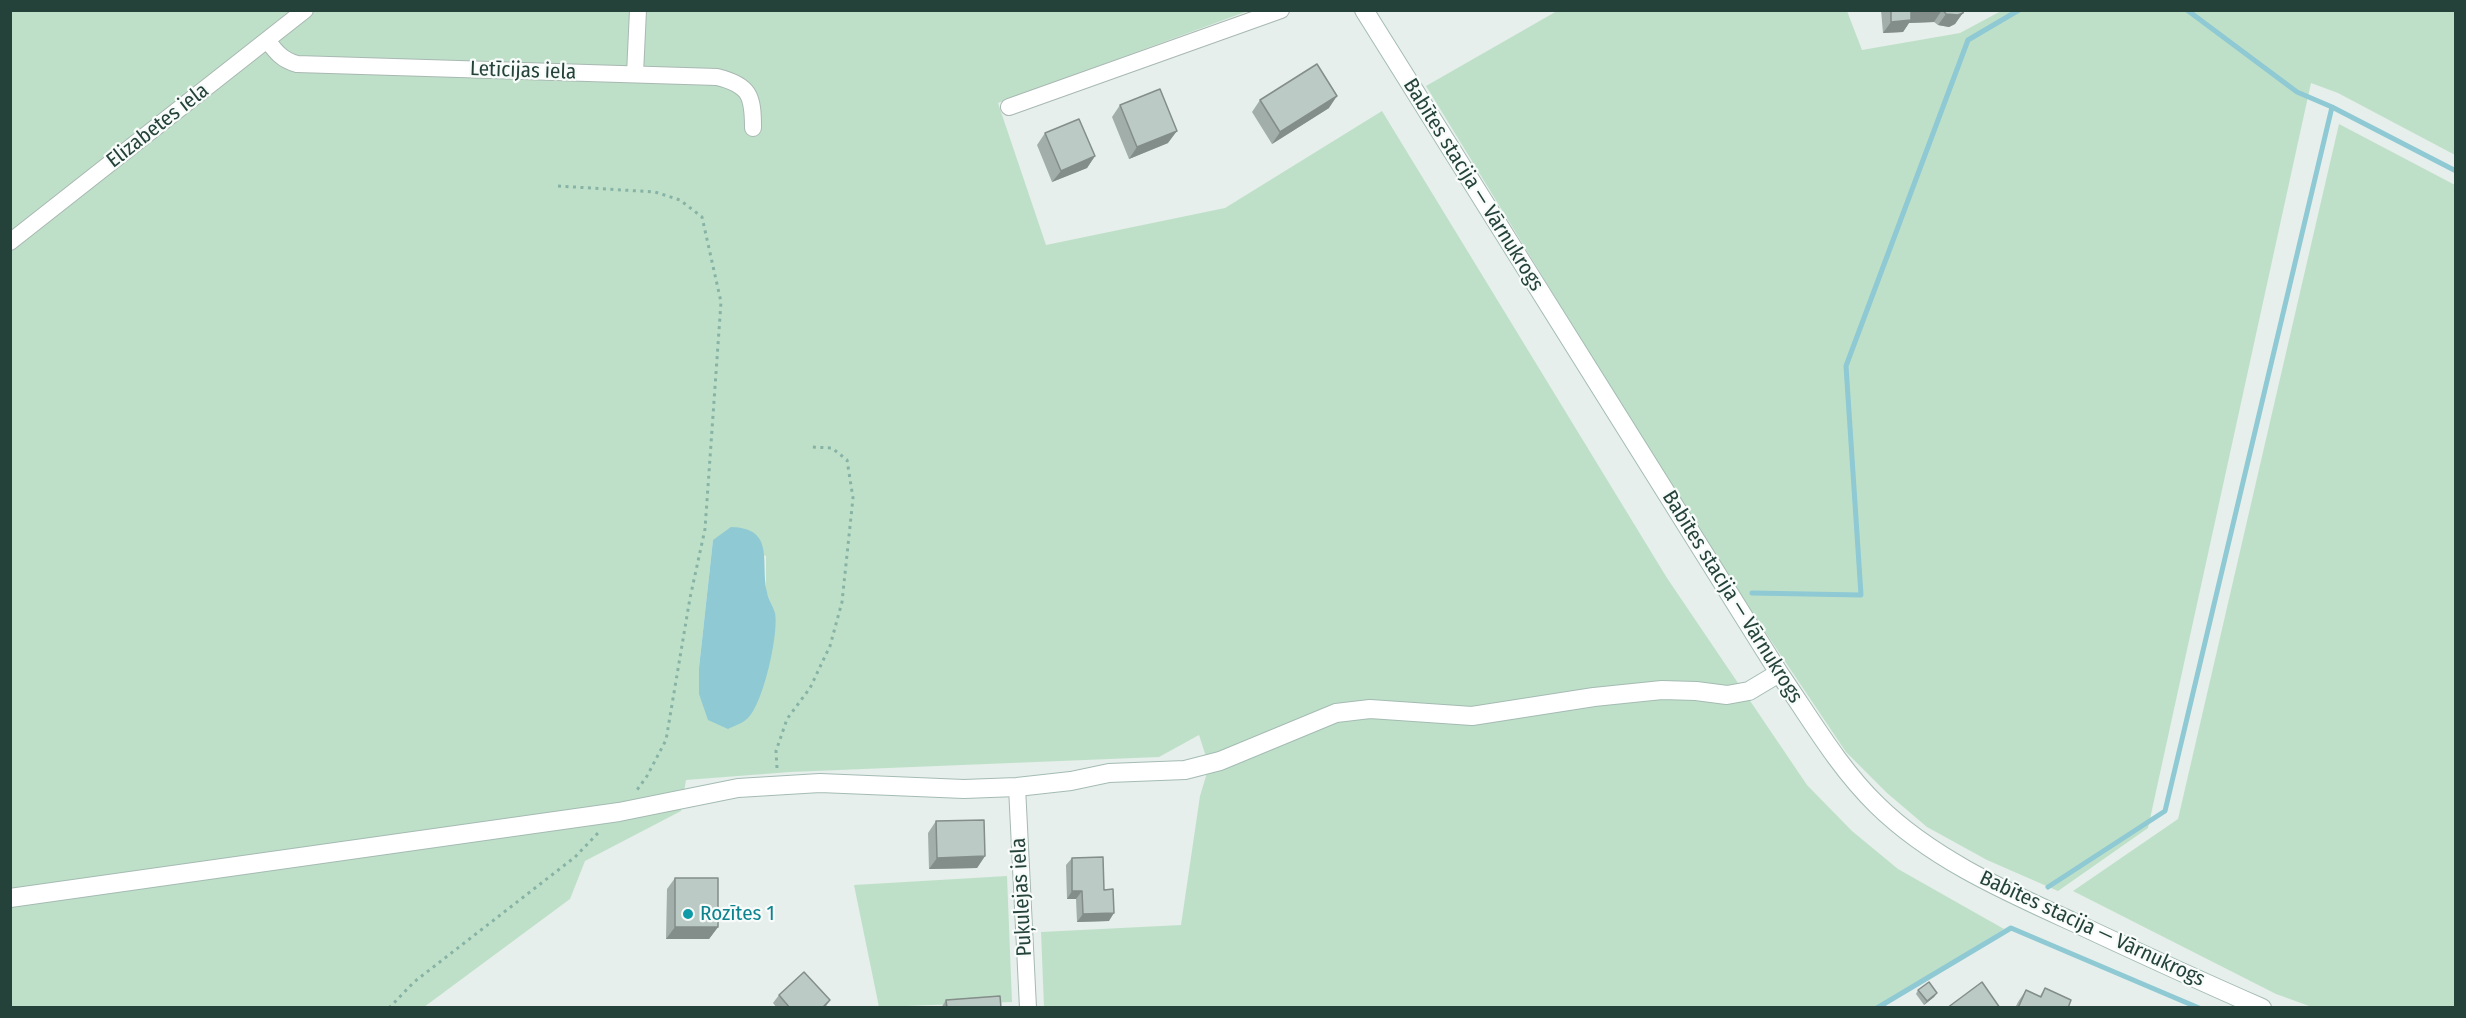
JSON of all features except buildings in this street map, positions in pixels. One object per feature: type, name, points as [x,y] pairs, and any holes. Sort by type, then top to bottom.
[{"type":"street","name":"Elizabetes iela","points":[[10,242],[305,10]]},
{"type":"street","points":[[635,74],[638,10]]},
{"type":"street","points":[[1009,107],[1281,10]]},
{"type":"street","name":"Babītes stacija — Vārnukrogs","points":[[1364,10],[1779,673],[1837,759],[1876,805],[1918,840],[1994,886],[2262,1008]]},
{"type":"street","name":"Letīcijas iela","points":[[267,40],[277,54],[286,61],[297,64],[717,77],[736,81],[747,91],[753,106],[753,128]]},
{"type":"street","points":[[10,898],[619,812],[738,788],[820,783],[964,789],[1017,787],[1071,781],[1109,773],[1185,770],[1220,760],[1336,713],[1370,709],[1472,716],[1594,697],[1662,690],[1727,695],[1749,691],[1779,673]]},
{"type":"street","name":"Puķulejas iela","points":[[1017,787],[1028,1008]]},
{"type":"path","points":[[389,1008],[414,982],[575,857],[619,812],[647,776],[666,740],[690,598],[705,529],[721,302],[702,218],[680,200],[655,192],[558,186]]},
{"type":"path","points":[[779,785],[776,752],[787,719],[810,688],[830,646],[839,613],[853,498],[847,460],[832,448],[811,447]]},
{"type":"green space","points":[[10,11],[1248,11],[998,103],[1046,245],[1225,208],[1382,111],[1667,578],[1807,785],[1852,831],[1898,869],[2004,929],[1879,1007],[1044,1007],[1041,932],[1181,925],[1200,796],[1209,766],[1199,735],[1159,757],[790,772],[686,780],[681,811],[585,861],[570,899],[424,1007],[11,1007]],"holes":[[[713,540],[766,556],[766,591],[775,615],[699,694],[699,668]]]},
{"type":"green space","points":[[1557,11],[1847,11],[1862,50],[1960,33],[2001,11],[2455,11],[2455,155],[2338,93],[2311,83],[2148,828],[2058,891],[1987,860],[1927,827],[1887,793],[1846,752],[1710,550],[1426,86]]},
{"type":"green space","points":[[2339,124],[2455,185],[2455,1007],[2312,1007],[2276,994],[2073,891],[2178,819]]},
{"type":"green space","points":[[1007,876],[1012,1002],[879,1007],[854,885]]},
{"type":"water","points":[[731,527],[745,529],[755,534],[760,540],[767,592],[775,613],[776,623],[769,668],[759,699],[748,718],[728,729],[708,720],[699,694],[699,668],[713,540]]},
{"type":"waterway","points":[[1752,593],[1861,595],[1846,366],[1968,40],[2019,10]]},
{"type":"waterway","points":[[2187,10],[2297,92],[2332,107],[2456,171]]},
{"type":"waterway","points":[[2048,887],[2165,811],[2332,107]]},
{"type":"waterway","points":[[1877,1008],[2011,928],[2199,1008]]},
{"type":"place","name":"Rozītes 1","points":[[688,914]]}]
